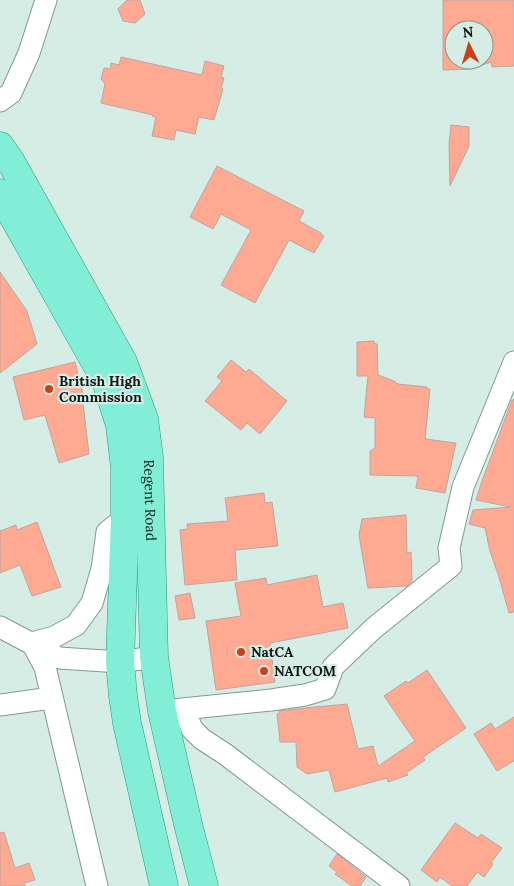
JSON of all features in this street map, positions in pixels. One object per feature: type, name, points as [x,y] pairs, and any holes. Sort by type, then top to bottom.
[{"type":"main road","name":"Regent Road","points":[[0,146],[12,162],[123,362],[144,419],[149,457],[154,658],[173,710],[188,824],[204,886]]},
{"type":"main road","name":"Regent Road","points":[[0,193],[106,381],[120,424],[125,468],[120,662],[122,696],[164,886]]},
{"type":"street","points":[[0,101],[11,93],[29,53],[46,0]]},
{"type":"street","points":[[173,710],[271,700],[305,695],[325,689],[334,667],[374,628],[451,566],[449,548],[463,486],[514,362]]},
{"type":"street","points":[[32,643],[54,637],[76,625],[92,602],[102,569],[107,532],[125,518]]},
{"type":"street","points":[[0,627],[59,658],[120,662],[154,658]]},
{"type":"street","points":[[32,643],[44,667],[97,886]]},
{"type":"street","points":[[0,705],[51,698]]},
{"type":"street","points":[[173,710],[202,738],[399,886]]},
{"type":"building","points":[[127,0],[140,0],[145,14],[135,23],[123,21],[118,9]]},
{"type":"building","points":[[443,0],[514,0],[514,66],[494,67],[494,20],[444,20],[444,70]]},
{"type":"building","points":[[121,57],[202,75],[205,61],[224,66],[221,77],[224,78],[221,88],[223,89],[214,120],[199,117],[195,134],[176,130],[174,140],[152,136],[156,117],[153,117],[153,115],[101,103],[105,84],[101,79],[104,68],[110,69],[111,63],[119,65]]},
{"type":"building","points":[[451,125],[469,127],[469,146],[450,186],[449,144]]},
{"type":"building","points":[[217,166],[304,211],[299,221],[324,236],[314,253],[289,240],[255,303],[221,285],[251,230],[221,214],[213,229],[190,217]]},
{"type":"building","points":[[0,272],[27,311],[37,344],[0,373]]},
{"type":"building","points":[[374,341],[377,344],[378,375],[398,384],[427,387],[427,389],[430,389],[425,439],[456,443],[445,493],[416,488],[418,476],[370,475],[370,451],[375,448],[375,418],[364,417],[368,376],[357,376],[357,342]]},
{"type":"building","points":[[231,360],[246,372],[249,369],[287,401],[260,434],[247,423],[241,430],[205,401],[222,381],[217,377]]},
{"type":"building","points":[[75,362],[85,402],[83,403],[89,454],[59,463],[45,415],[24,420],[13,377]]},
{"type":"building","points":[[512,400],[514,400],[514,612],[509,613],[485,528],[469,524],[473,510],[511,507],[476,500]]},
{"type":"building","points":[[264,493],[265,503],[272,502],[278,546],[235,550],[237,580],[185,585],[180,530],[188,529],[187,524],[228,521],[225,498]]},
{"type":"building","points":[[406,515],[407,553],[411,552],[412,581],[407,586],[368,588],[359,535],[362,519]]},
{"type":"building","points":[[37,522],[61,587],[32,596],[20,565],[0,573],[0,531],[16,525],[17,530]]},
{"type":"building","points":[[317,575],[323,607],[343,603],[348,628],[270,643],[275,682],[216,690],[206,621],[241,616],[235,583],[266,578],[267,585]]},
{"type":"building","points":[[190,593],[195,618],[179,620],[175,596]]},
{"type":"building","points":[[427,670],[466,728],[423,757],[425,760],[406,773],[408,775],[388,782],[387,778],[335,792],[329,770],[307,774],[297,767],[296,742],[280,742],[277,714],[279,714],[279,711],[347,704],[358,749],[373,746],[378,766],[415,741],[384,696]]},
{"type":"building","points":[[514,717],[514,761],[497,771],[474,734],[491,723],[495,729]]},
{"type":"building","points":[[455,823],[478,838],[481,834],[502,848],[484,877],[477,872],[467,886],[452,886],[440,877],[437,882],[421,870]]},
{"type":"building","points":[[4,832],[15,868],[29,863],[35,880],[24,883],[25,886],[0,886],[0,833]]},
{"type":"building","points":[[337,854],[366,877],[360,886],[352,886],[335,874],[337,872],[329,866]]},
{"type":"place","name":"British High Commission","points":[[49,389]]},
{"type":"place","name":"NatCA","points":[[241,652]]},
{"type":"place","name":"NATCOM","points":[[264,671]]}]
